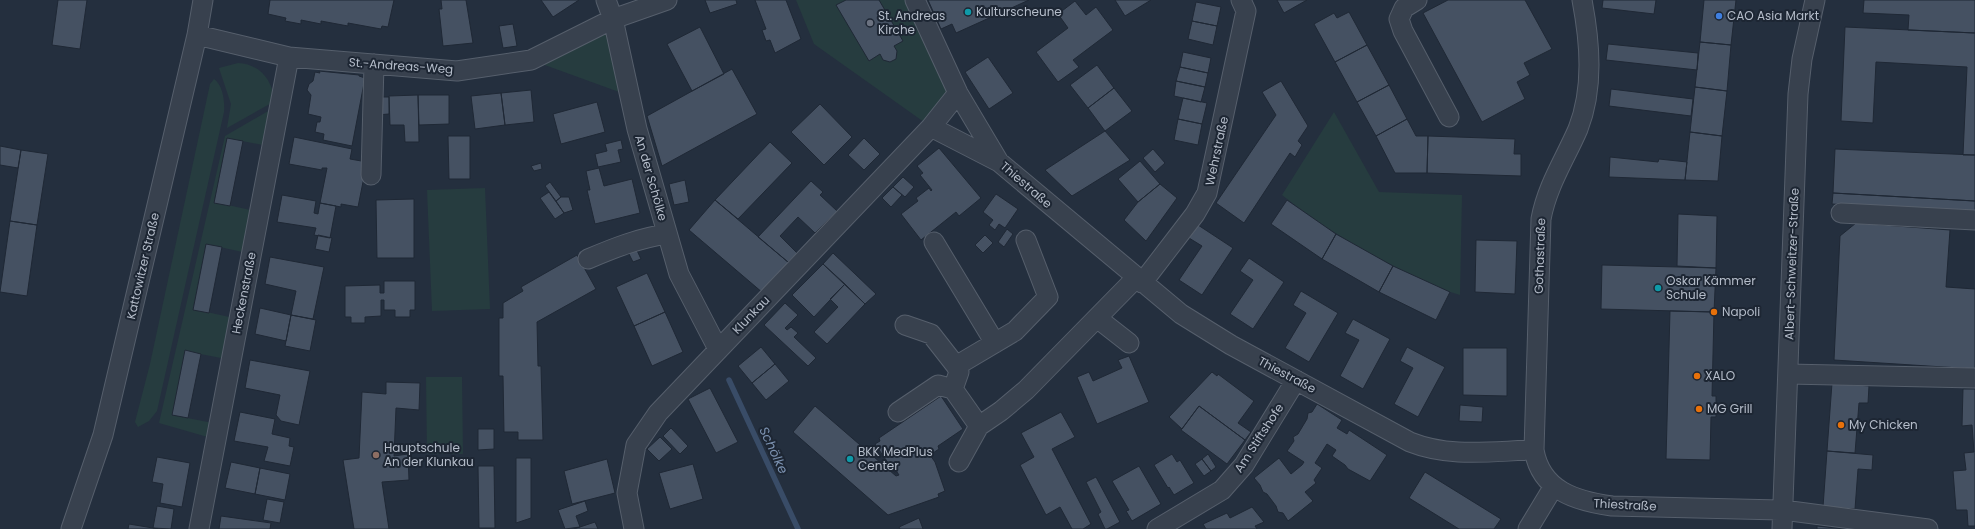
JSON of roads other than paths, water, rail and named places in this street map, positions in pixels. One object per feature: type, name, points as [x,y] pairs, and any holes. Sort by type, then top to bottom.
[{"type":"street","name":"Kattowitzer Straße","points":[[71,529],[103,435],[197,36],[203,0]]},
{"type":"street","name":"An der Schölke","points":[[606,0],[613,20],[637,129],[679,274],[718,349]]},
{"type":"street","name":"St.-Andreas-Weg","points":[[197,36],[289,57],[457,71],[531,60],[613,20],[667,0]]},
{"type":"street","name":"Thiestraße","points":[[915,0],[958,93],[999,162],[1181,314],[1231,345],[1410,442],[1432,450],[1453,452],[1534,450],[1536,461],[1541,471],[1554,486],[1576,499],[1591,503],[1612,506],[1783,510],[1928,529]]},
{"type":"street","name":"Wehrstraße","points":[[979,426],[1026,390],[1097,318],[1139,280],[1196,214],[1207,193],[1214,169],[1246,11],[1241,0]]},
{"type":"street","points":[[1417,0],[1404,8],[1399,19],[1449,117]]},
{"type":"street","name":"Gothastraße","points":[[1534,450],[1540,218],[1551,185],[1577,130],[1586,98],[1589,49],[1582,0]]},
{"type":"street","name":"Albert-Schweitzer-Straße","points":[[1782,529],[1798,94],[1803,54],[1815,0]]},
{"type":"street","name":"Heckenstraße","points":[[199,529],[289,57]]},
{"type":"street","points":[[371,175],[374,64]]},
{"type":"street","name":"Klunkau","points":[[634,529],[627,493],[636,445],[658,413],[931,127],[958,93]]},
{"type":"street","points":[[931,127],[999,162]]},
{"type":"street","points":[[1841,213],[1975,220]]},
{"type":"street","points":[[588,259],[630,242],[647,237],[667,234]]},
{"type":"street","points":[[956,366],[1015,331],[1048,297],[1026,240]]},
{"type":"street","points":[[934,242],[995,342]]},
{"type":"street","points":[[1097,318],[1129,343]]},
{"type":"street","points":[[905,325],[931,334],[956,366],[959,372],[953,389]]},
{"type":"street","points":[[1788,374],[1969,378]]},
{"type":"street","name":"Am Stiftshofe","points":[[1156,529],[1222,490],[1244,465],[1296,380]]},
{"type":"street","points":[[898,412],[938,385],[953,389],[979,426],[959,462]]},
{"type":"street","points":[[1528,529],[1554,486]]},
{"type":"waterway","name":"Schölke","points":[[729,380],[798,529]]},
{"type":"place","name":"Kulturscheune","points":[[968,12]]},
{"type":"place","name":"CAO Asia Markt","points":[[1719,16]]},
{"type":"place","name":"St. Andreas Kirche","points":[[870,23]]},
{"type":"place","name":"Oskar Kämmer Schule","points":[[1658,288]]},
{"type":"place","name":"Napoli","points":[[1714,312]]},
{"type":"place","name":"XALO","points":[[1697,376]]},
{"type":"place","name":"MG Grill","points":[[1699,409]]},
{"type":"place","name":"My Chicken","points":[[1841,425]]},
{"type":"place","name":"Hauptschule An der Klunkau","points":[[376,455]]},
{"type":"place","name":"BKK MedPlus Center","points":[[850,459]]}]
